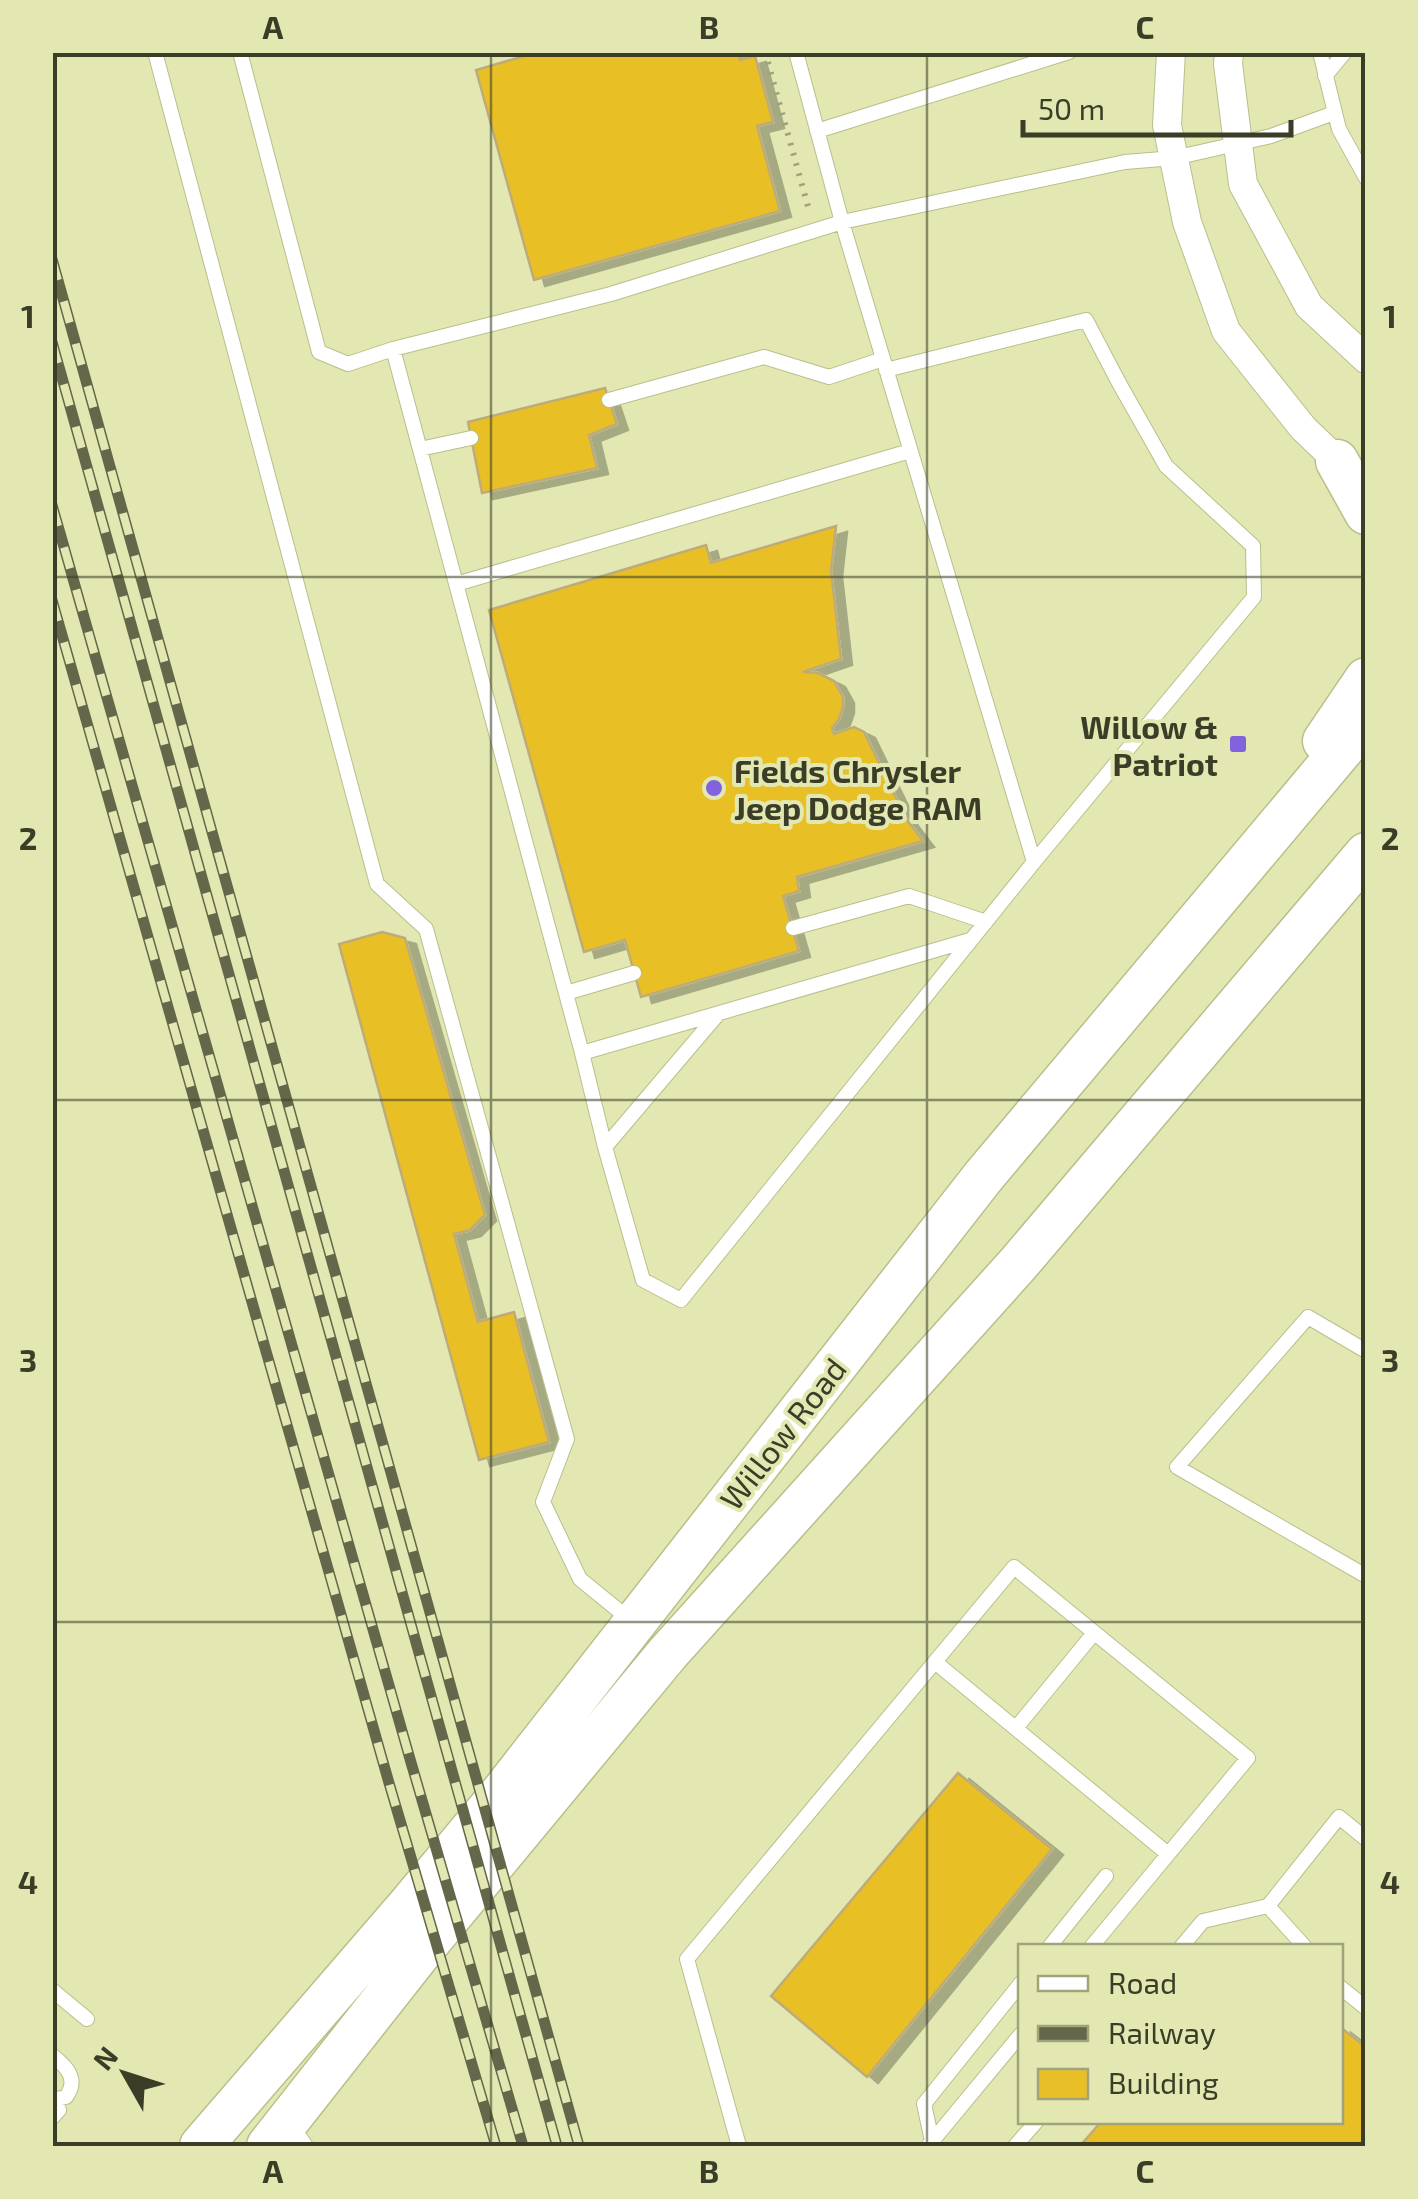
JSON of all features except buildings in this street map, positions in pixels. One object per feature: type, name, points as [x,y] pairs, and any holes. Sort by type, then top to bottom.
[{"type":"main road","points":[[1351,475],[1366,513]]},
{"type":"main road","points":[[983,1177],[1033,1097],[1123,984],[1302,774],[1366,679]]},
{"type":"main road","name":"Willow Road","points":[[201,2146],[410,1904],[983,1177],[1366,721]]},
{"type":"main road","name":"Willow Road","points":[[288,2138],[435,1934],[668,1653],[1018,1264],[1366,854]]},
{"type":"main road","points":[[1018,1264],[1189,1102],[1366,889]]},
{"type":"street","points":[[1172,52],[1167,125],[1187,222],[1226,331],[1303,428],[1351,475]]},
{"type":"street","points":[[1230,52],[1228,64],[1243,184],[1310,306],[1366,358]]},
{"type":"lane","points":[[155,52],[377,884],[426,929],[562,1420],[567,1440],[543,1502],[580,1579],[634,1623]]},
{"type":"lane","points":[[240,52],[318,352],[348,364],[611,294],[842,222],[1125,162],[1174,158],[1271,136],[1334,113]]},
{"type":"lane","points":[[796,52],[842,222],[1034,862]]},
{"type":"lane","points":[[817,131],[1069,52]]},
{"type":"lane","points":[[1320,52],[1338,130],[1366,178]]},
{"type":"lane","points":[[1325,76],[1345,52]]},
{"type":"lane","points":[[393,349],[643,1280],[681,1300],[1034,862],[1254,597],[1252,546],[1166,466],[1086,320],[829,377],[764,358],[609,400]]},
{"type":"lane","points":[[420,449],[471,438]]},
{"type":"lane","points":[[456,584],[910,451]]},
{"type":"lane","points":[[792,928],[909,896],[986,922]]},
{"type":"lane","points":[[582,1054],[972,939]]},
{"type":"lane","points":[[566,993],[634,973]]},
{"type":"lane","points":[[605,1147],[718,1014]]},
{"type":"lane","points":[[1366,1351],[1308,1316],[1178,1468],[1366,1576]]},
{"type":"lane","points":[[739,2146],[687,1959],[1014,1567],[1248,1758],[1094,1944]]},
{"type":"lane","points":[[1016,1728],[1094,1633]]},
{"type":"lane","points":[[935,1662],[1168,1854]]},
{"type":"lane","points":[[1184,1944],[1203,1921],[1268,1906],[1339,1816],[1366,1839]]},
{"type":"lane","points":[[1052,1944],[1106,1876]]},
{"type":"lane","points":[[1268,1906],[1302,1944]]},
{"type":"lane","points":[[930,2144],[924,2104],[1018,1986]]},
{"type":"lane","points":[[1343,1989],[1366,2008]]},
{"type":"lane","points":[[52,1990],[87,2019]]},
{"type":"lane","points":[[930,2144],[1018,2036]]},
{"type":"lane","points":[[52,2055],[73,2078],[66,2097],[54,2100],[58,2110],[52,2118]]},
{"type":"lane","points":[[1015,2146],[1034,2124]]},
{"type":"path","points":[[765,52],[814,230]]},
{"type":"railway","points":[[52,259],[579,2146]]},
{"type":"railway","points":[[52,342],[557,2146]]},
{"type":"railway","points":[[52,505],[523,2146]]},
{"type":"railway","points":[[52,600],[496,2146]]},
{"type":"place","name":"Willow & Patriot","points":[[1238,744]]},
{"type":"place","name":"Fields Chrysler Jeep Dodge RAM","points":[[714,788]]}]
